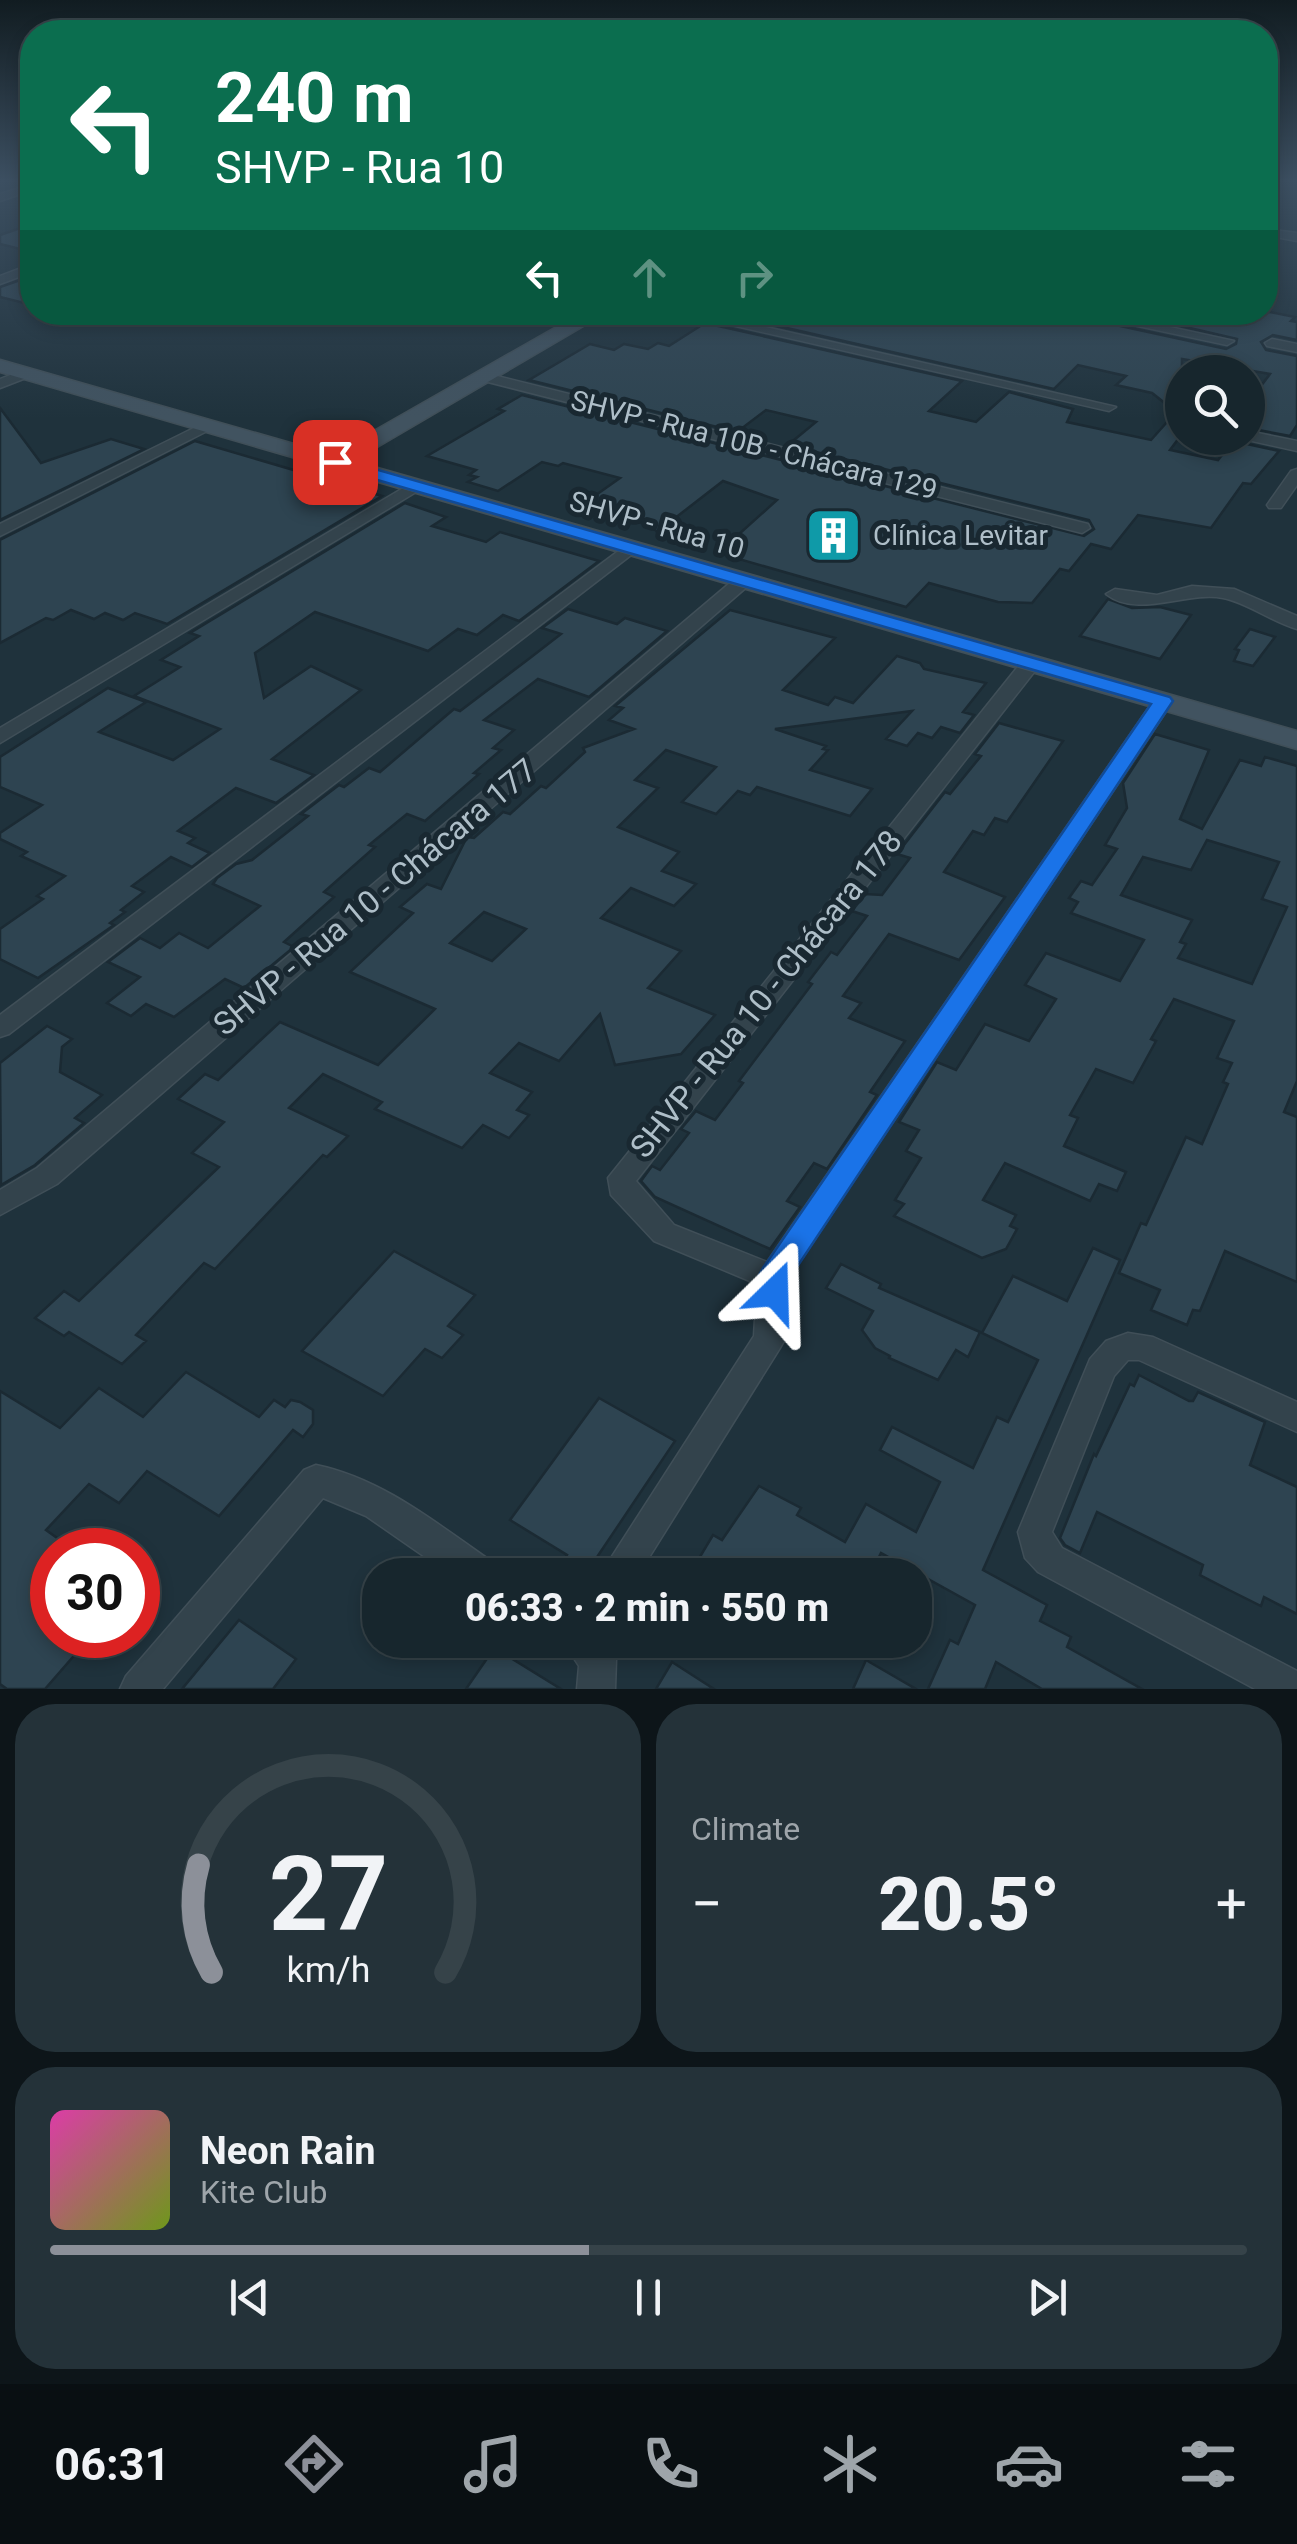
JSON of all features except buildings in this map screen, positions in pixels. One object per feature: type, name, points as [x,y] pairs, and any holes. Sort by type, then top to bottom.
[{"type":"street","points":[[335,462],[575,325]]},
{"type":"street","points":[[739,325],[1109,407]]},
{"type":"street","points":[[1145,325],[1227,341]]},
{"type":"street","points":[[1272,343],[1297,348]]},
{"type":"street","name":"SHVP - Rua 10","points":[[0,366],[1297,740]]},
{"type":"street","points":[[0,384],[26,373]]},
{"type":"street","name":"SHVP - Rua 10B - Chácara 129","points":[[485,377],[1082,528]]},
{"type":"street","points":[[0,531],[209,426]]},
{"type":"street","points":[[1265,439],[1297,446]]},
{"type":"street","points":[[1275,506],[1296,477]]},
{"type":"street","points":[[0,736],[415,486]]},
{"type":"street","points":[[0,1028],[628,548]]},
{"type":"street","name":"SHVP - Rua 10 - Chácara 177","points":[[0,1204],[47,1176],[743,581]]},
{"type":"street","points":[[1115,594],[1157,600],[1192,592],[1228,593],[1297,624]]},
{"type":"street","name":"SHVP - Rua 10 - Chácara 178","points":[[774,1277],[664,1233],[620,1186],[622,1178],[1032,663]]},
{"type":"street","points":[[629,1558],[769,1340],[774,1277],[1163,701]]},
{"type":"street","points":[[1293,1689],[1050,1560],[1037,1546],[1040,1514],[1101,1370],[1115,1350],[1127,1344],[1142,1346],[1297,1417]]},
{"type":"street","points":[[140,1689],[316,1482],[330,1482],[364,1498],[455,1558]]},
{"type":"street","points":[[596,1658],[596,1689]]},
{"type":"place","name":"Clínica Levitar","points":[[834,535]]},
{"type":"route","points":[[335,462],[1163,701],[774,1277],[775,1292]]}]
